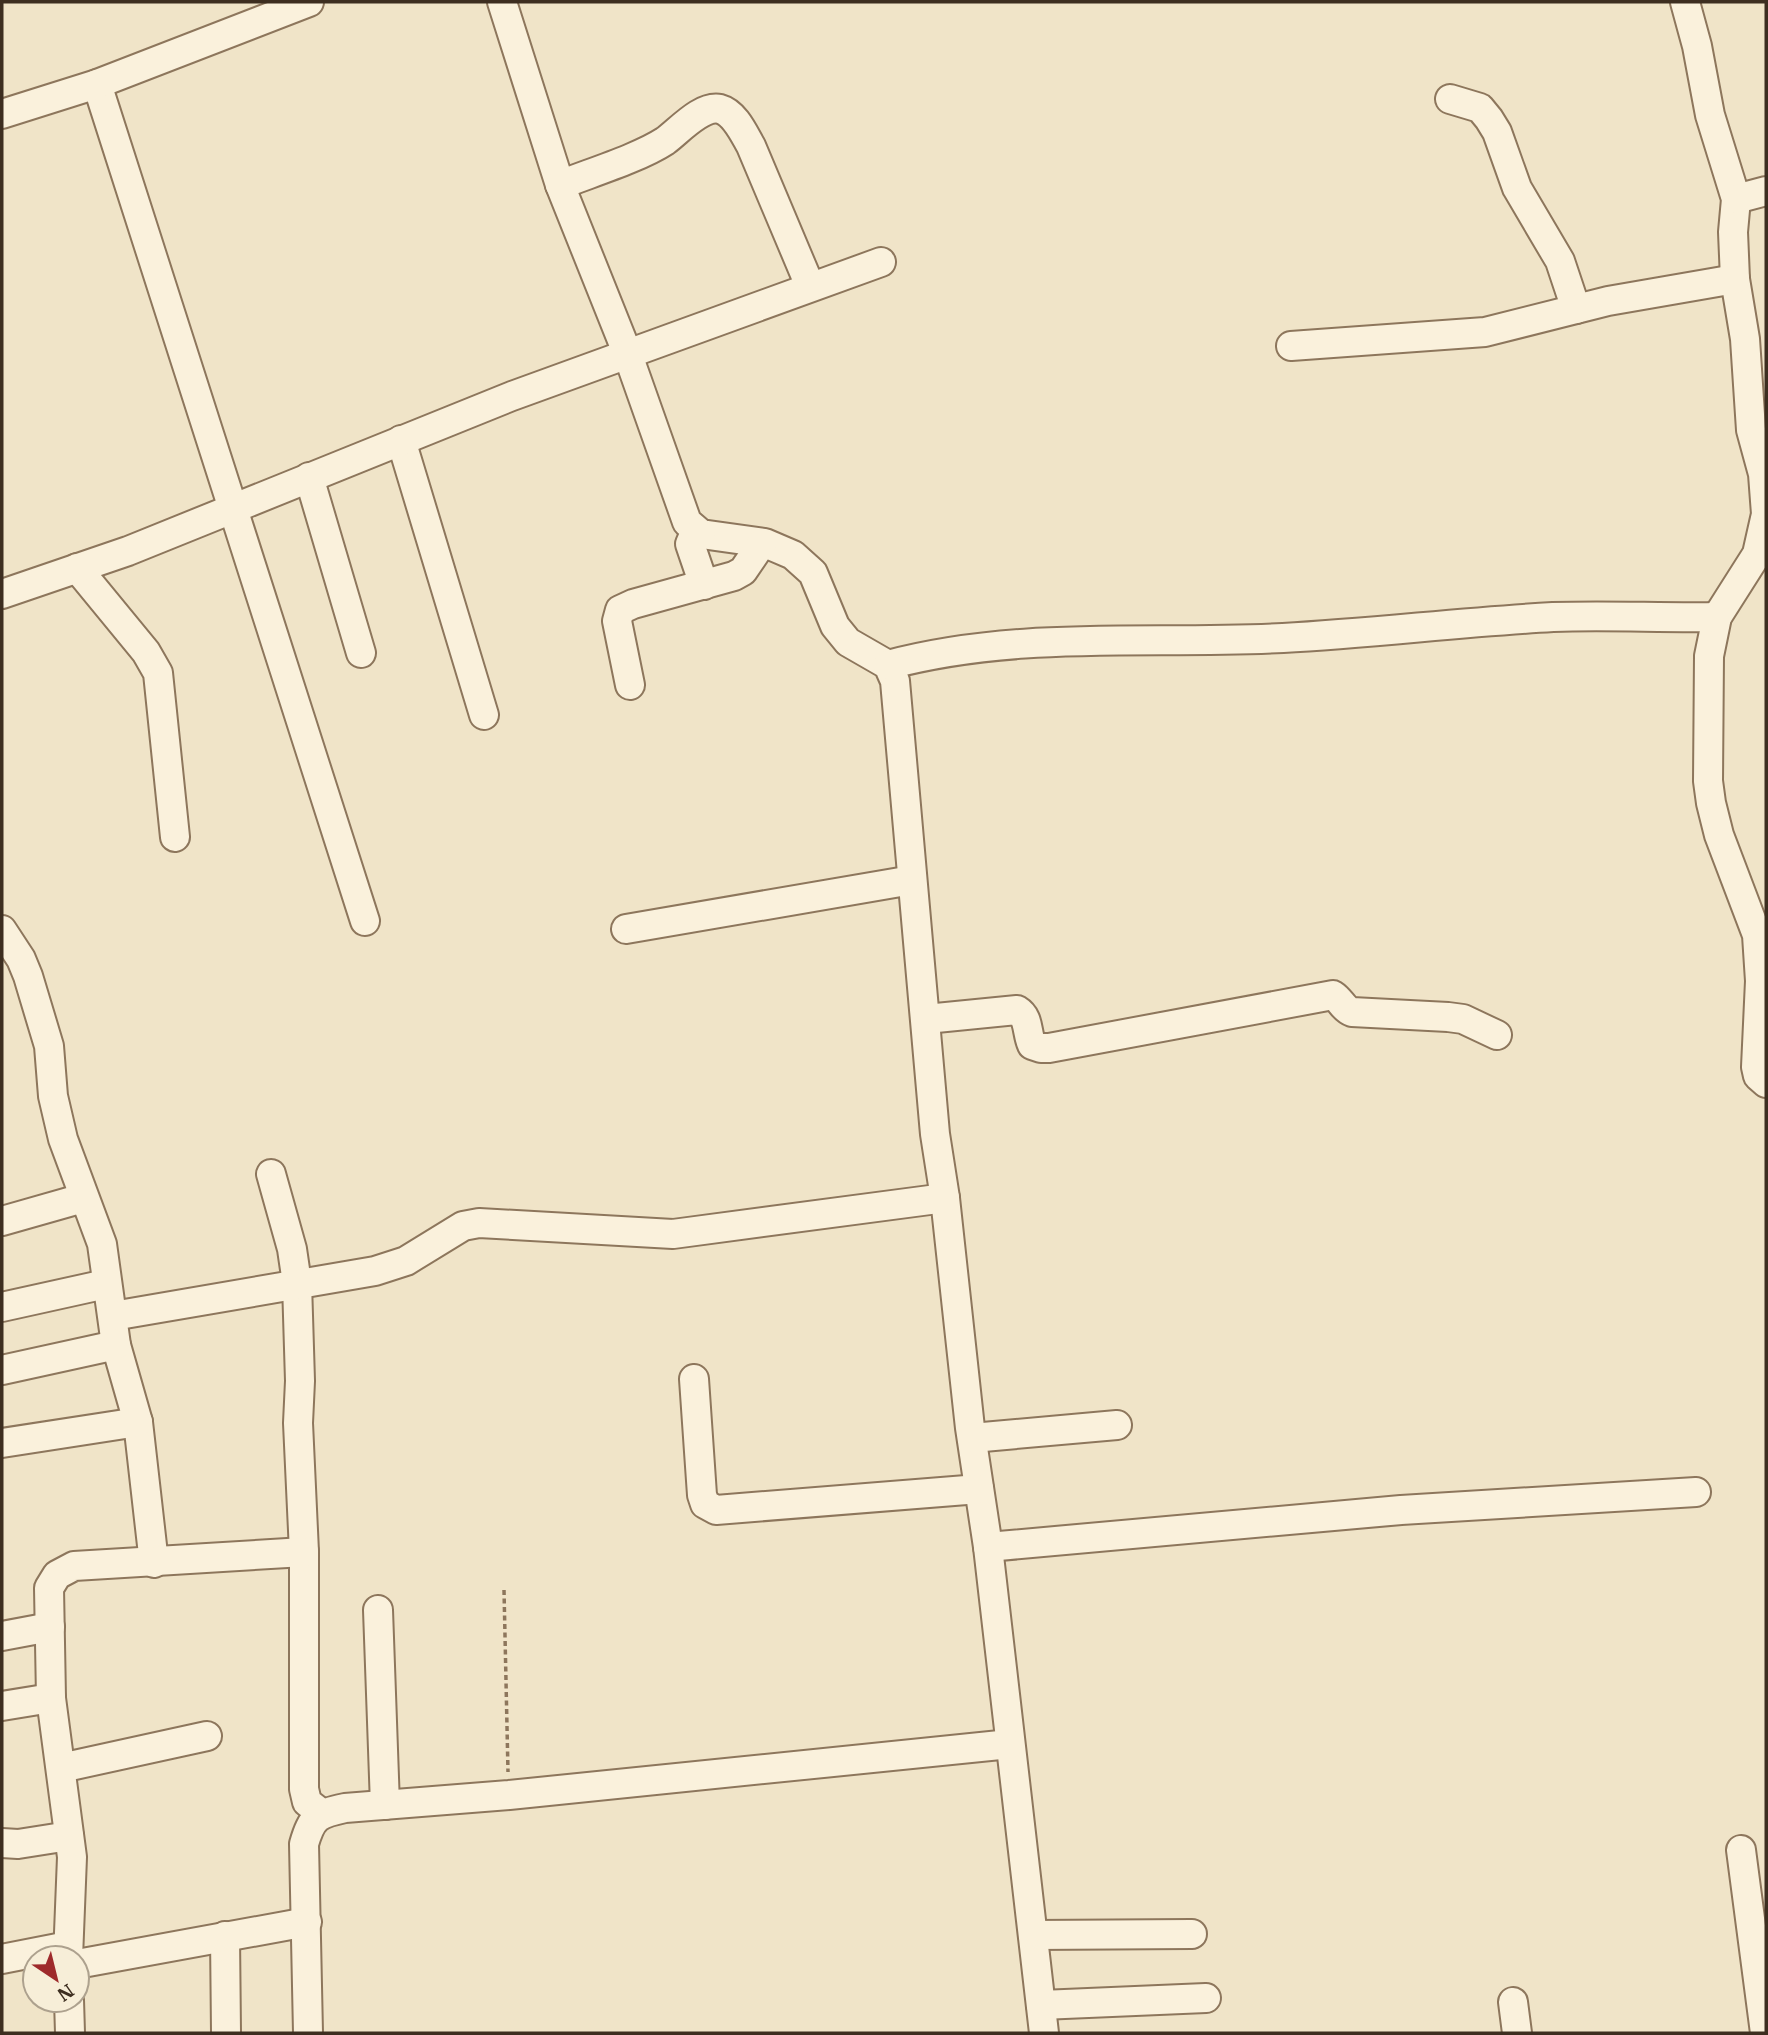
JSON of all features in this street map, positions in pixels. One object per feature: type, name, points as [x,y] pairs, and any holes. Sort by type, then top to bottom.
[{"type":"street","points":[[3,107],[97,84],[309,2]]},
{"type":"street","points":[[502,2],[560,185],[628,355],[681,508],[687,522],[701,534]]},
{"type":"street","points":[[1685,2],[1697,46],[1710,115],[1736,199],[1733,232],[1735,279],[1745,339],[1751,430],[1763,474],[1766,514],[1762,554],[1717,617],[1709,656],[1708,781],[1719,835],[1757,907],[1759,960],[1756,1067],[1758,1076],[1766,1083]]},
{"type":"street","points":[[97,84],[365,921]]},
{"type":"street","points":[[1450,99],[1480,108],[1497,132],[1517,188],[1560,261],[1576,309]]},
{"type":"street","points":[[560,185],[649,149],[711,109],[725,111],[740,127],[751,146],[810,286]]},
{"type":"street","points":[[1736,199],[1766,191]]},
{"type":"street","points":[[2,594],[128,551],[512,396],[881,262]]},
{"type":"street","points":[[1290,346],[1485,332],[1576,309],[1735,279]]},
{"type":"street","points":[[401,440],[484,715]]},
{"type":"street","points":[[309,477],[361,653]]},
{"type":"street","points":[[704,585],[690,544],[693,537],[701,534],[761,542],[793,555],[813,573],[835,626],[848,642],[888,665],[895,681],[935,1133],[988,1547],[1044,2033]]},
{"type":"street","points":[[630,685],[617,621],[620,610],[743,572],[761,542]]},
{"type":"street","points":[[77,568],[146,652],[158,673],[175,836]]},
{"type":"street","points":[[888,665],[929,654],[967,648],[1056,642],[1282,638],[1554,617],[1717,617]]},
{"type":"street","points":[[626,929],[912,880]]},
{"type":"street","points":[[2,930],[21,959],[50,1046],[57,1118],[83,1198],[102,1244],[116,1345],[138,1423],[154,1563]]},
{"type":"street","points":[[926,1019],[1017,1010],[1026,1020],[1032,1045],[1049,1048],[1333,995],[1346,1010],[1352,1012],[1463,1019],[1497,1035]]},
{"type":"street","points":[[271,1174],[292,1249],[297,1283],[300,1381],[298,1423],[304,1552],[304,1789],[307,1802],[321,1813]]},
{"type":"street","points":[[2,1221],[83,1198]]},
{"type":"street","points":[[113,1316],[375,1270],[406,1261],[463,1226],[479,1223],[673,1234],[945,1198]]},
{"type":"street","points":[[2,1307],[106,1284]]},
{"type":"street","points":[[2,1370],[116,1345]]},
{"type":"street","points":[[694,1379],[702,1495],[705,1504],[716,1510],[979,1489]]},
{"type":"street","points":[[2,1443],[138,1423]]},
{"type":"street","points":[[972,1438],[1117,1424]]},
{"type":"street","points":[[988,1547],[1401,1510],[1696,1492]]},
{"type":"street","points":[[71,1944],[72,1857],[51,1698],[49,1588],[57,1575],[74,1566],[304,1552]]},
{"type":"street","points":[[378,1610],[385,1805]]},
{"type":"street","points":[[2,1636],[50,1627]]},
{"type":"street","points":[[2,1706],[51,1698]]},
{"type":"street","points":[[61,1768],[208,1736]]},
{"type":"street","points":[[308,2033],[304,1844],[309,1825],[321,1813],[345,1808],[509,1795],[1010,1744]]},
{"type":"street","points":[[2,1843],[18,1844],[69,1836]]},
{"type":"street","points":[[1741,1850],[1765,2033]]},
{"type":"street","points":[[91,1953],[307,1922]]},
{"type":"street","points":[[1033,1935],[1192,1934]]},
{"type":"street","points":[[225,1936],[226,2033]]},
{"type":"street","points":[[2,1959],[21,1958]]},
{"type":"street","points":[[1041,2005],[1206,1998]]},
{"type":"street","points":[[1513,2002],[1517,2033]]},
{"type":"street","points":[[69,2014],[70,2033]]},
{"type":"path","points":[[504,1590],[509,1795]]}]
